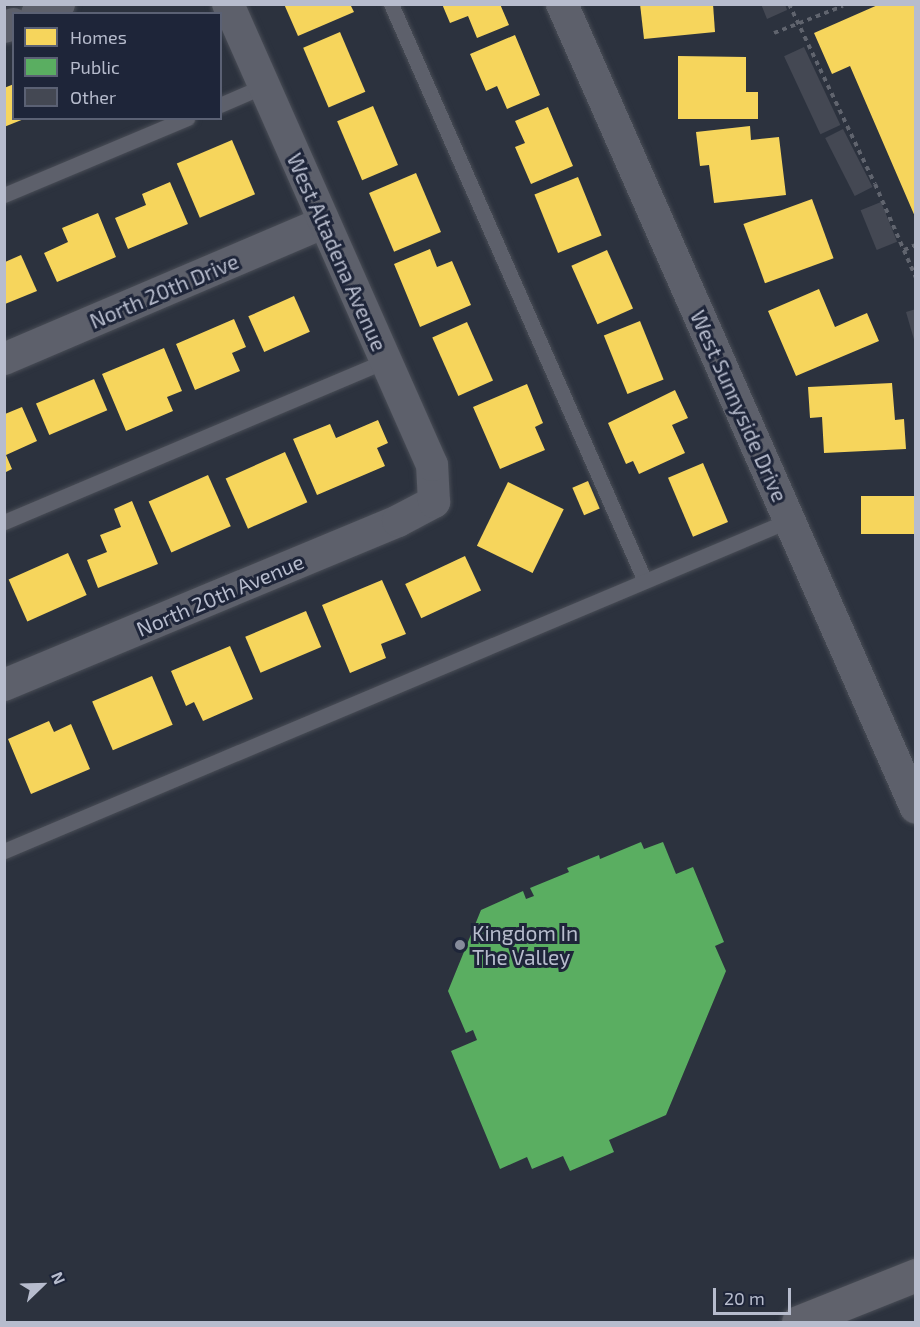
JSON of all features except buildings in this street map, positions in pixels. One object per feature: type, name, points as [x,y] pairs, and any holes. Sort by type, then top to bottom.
[{"type":"main road","points":[[798,1323],[915,1275]]},
{"type":"street","points":[[41,12],[58,4]]},
{"type":"street","name":"West Altadena Avenue","points":[[228,4],[432,465],[434,502]]},
{"type":"street","name":"West Sunnyside Drive","points":[[562,4],[915,808]]},
{"type":"street","name":"North 20th Drive","points":[[4,358],[323,223]]},
{"type":"street","name":"North 20th Avenue","points":[[4,685],[398,521],[434,502]]},
{"type":"lane","points":[[391,4],[644,579]]},
{"type":"lane","points":[[222,104],[264,86]]},
{"type":"lane","points":[[4,195],[182,120]]},
{"type":"lane","points":[[4,522],[385,361]]},
{"type":"lane","points":[[4,851],[644,579],[790,520]]},
{"type":"path","points":[[789,4],[915,278]]},
{"type":"path","points":[[774,33],[843,6]]},
{"type":"path","points":[[904,250],[915,245]]},
{"type":"place","name":"Kingdom In The Valley","points":[[460,945]]}]
